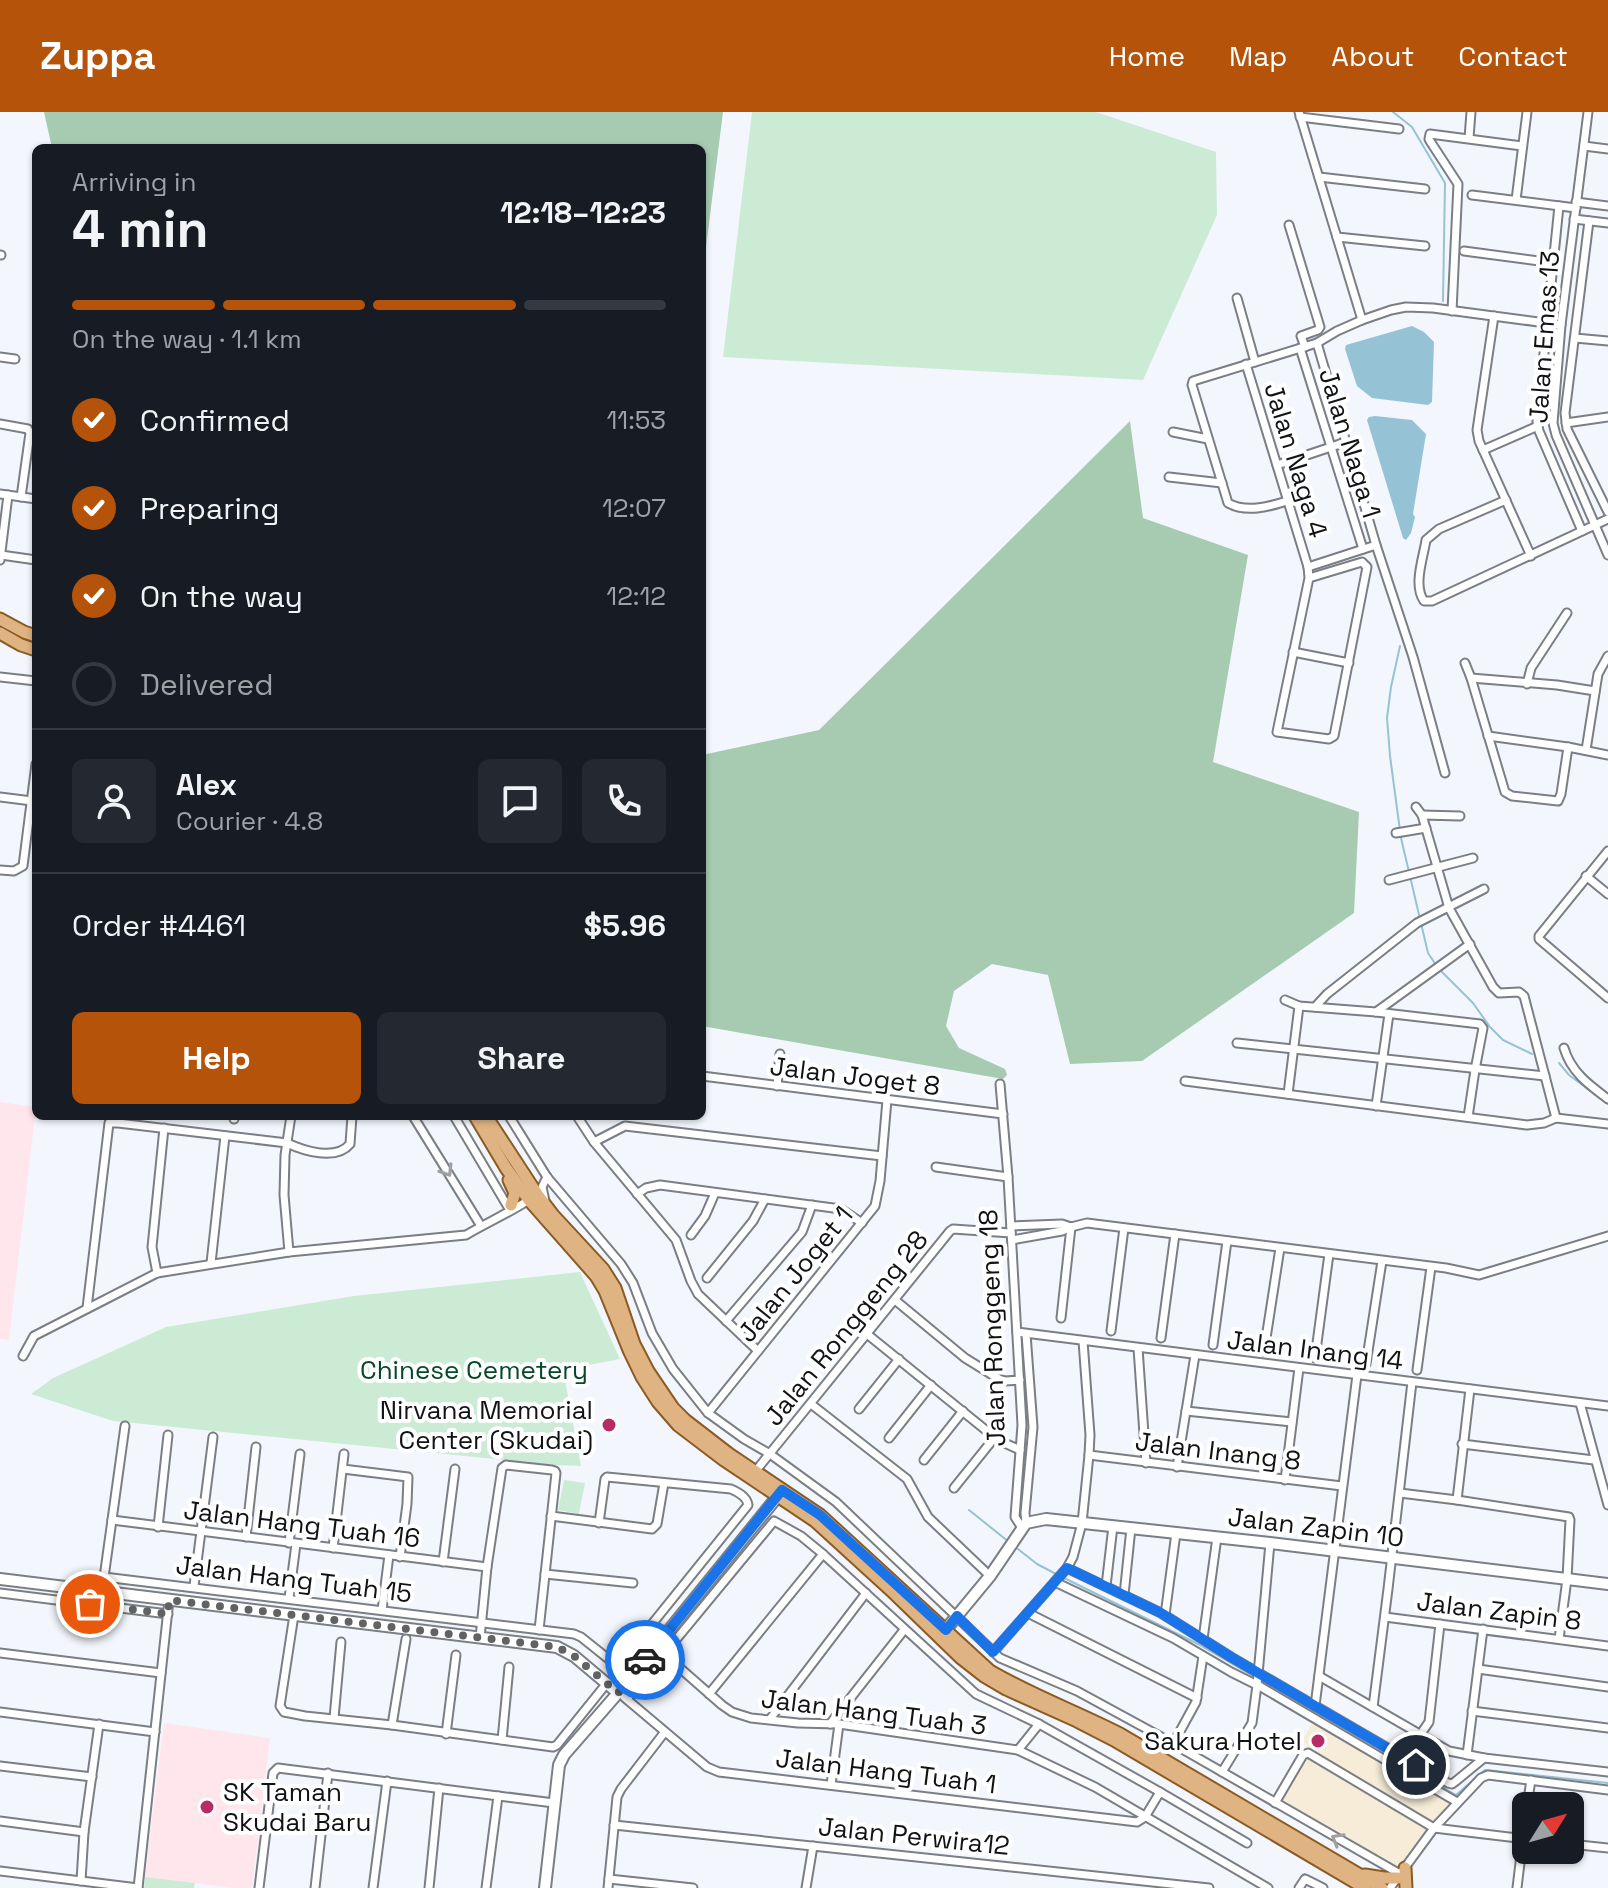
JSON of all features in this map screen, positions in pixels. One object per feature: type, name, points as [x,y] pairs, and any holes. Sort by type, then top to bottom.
[{"type":"main road","points":[[0,619],[32,635]]},
{"type":"main road","points":[[0,633],[32,649]]},
{"type":"main road","points":[[477,1120],[515,1193],[511,1207],[528,1208],[551,1220]]},
{"type":"main road","points":[[488,1120],[531,1195]]},
{"type":"main road","points":[[494,1148],[596,1276],[629,1350],[658,1402],[678,1425],[815,1521],[943,1633],[961,1658],[984,1676],[1114,1740],[1359,1883],[1382,1888]]},
{"type":"main road","points":[[1359,1883],[1376,1877],[1398,1877],[1406,1888]]},
{"type":"street","points":[[1469,138],[1471,112]]},
{"type":"street","points":[[1516,200],[1527,112]]},
{"type":"street","name":"Jalan Emas 13","points":[[1588,112],[1561,325],[1553,423],[1608,555]]},
{"type":"street","points":[[1362,320],[1300,114],[1399,129]]},
{"type":"street","points":[[1452,311],[1458,184],[1430,141],[1430,134],[1522,146]]},
{"type":"street","points":[[1584,146],[1608,149]]},
{"type":"street","points":[[1319,177],[1425,189]]},
{"type":"street","points":[[1472,195],[1559,206],[1608,206]]},
{"type":"street","points":[[1559,206],[1538,426],[1582,531]]},
{"type":"street","points":[[1574,219],[1608,223]]},
{"type":"street","points":[[1589,221],[1565,413],[1566,423],[1608,512]]},
{"type":"street","points":[[1289,225],[1320,327],[1301,336],[1303,348]]},
{"type":"street","points":[[1337,237],[1425,246]]},
{"type":"street","points":[[1464,251],[1554,263]]},
{"type":"street","points":[[1237,298],[1255,362]]},
{"type":"street","points":[[1287,501],[1260,509],[1230,506],[1192,383],[1195,379],[1303,348],[1362,320],[1406,307],[1561,325]]},
{"type":"street","points":[[1494,316],[1477,430],[1531,556]]},
{"type":"street","points":[[1575,338],[1608,341]]},
{"type":"street","points":[[1317,343],[1376,545],[1413,657],[1445,773]]},
{"type":"street","name":"Jalan Naga 1","points":[[1303,348],[1330,448],[1363,549]]},
{"type":"street","points":[[0,357],[15,359]]},
{"type":"street","name":"Jalan Naga 4","points":[[1246,364],[1309,578],[1277,732],[1332,738],[1349,663]]},
{"type":"street","points":[[1566,423],[1608,417]]},
{"type":"street","points":[[0,424],[28,429],[30,433],[21,497]]},
{"type":"street","points":[[1483,450],[1538,426]]},
{"type":"street","points":[[1173,432],[1208,439]]},
{"type":"street","points":[[1277,465],[1346,442]]},
{"type":"street","points":[[1169,477],[1222,483]]},
{"type":"street","points":[[32,498],[4,494],[1,558],[32,560]]},
{"type":"street","points":[[1506,500],[1430,535],[1426,540],[1419,594],[1424,601],[1432,601],[1608,519]]},
{"type":"street","points":[[1308,567],[1376,545]]},
{"type":"street","points":[[1293,652],[1349,663],[1367,567],[1362,562],[1309,578]]},
{"type":"street","points":[[1527,684],[1531,668],[1567,613]]},
{"type":"street","points":[[1586,750],[1598,674],[1608,656]]},
{"type":"street","points":[[1465,663],[1505,792],[1512,796],[1558,801],[1568,747]]},
{"type":"street","points":[[0,677],[32,681]]},
{"type":"street","points":[[1471,678],[1595,691]]},
{"type":"street","points":[[1488,736],[1608,755]]},
{"type":"street","points":[[0,797],[32,801],[25,862],[21,869],[0,870]]},
{"type":"street","points":[[1416,807],[1422,815],[1449,908],[1493,987],[1499,993],[1519,992],[1524,996],[1556,1118]]},
{"type":"street","points":[[1422,815],[1460,816]]},
{"type":"street","points":[[1399,832],[1426,828]]},
{"type":"street","points":[[1608,851],[1540,933],[1539,939],[1608,998]]},
{"type":"street","points":[[1389,880],[1473,858]]},
{"type":"street","points":[[1586,876],[1608,894]]},
{"type":"street","points":[[1315,1007],[1327,994],[1420,922],[1484,889]]},
{"type":"street","points":[[1376,1012],[1470,944]]},
{"type":"street","points":[[1285,1000],[1299,1006],[1480,1024],[1483,1028],[1468,1117]]},
{"type":"street","points":[[1288,1094],[1299,1006]]},
{"type":"street","points":[[1376,1106],[1389,1014]]},
{"type":"street","points":[[1237,1043],[1545,1076]]},
{"type":"street","points":[[1564,1048],[1577,1074],[1608,1099]]},
{"type":"street","points":[[777,1086],[780,1054]]},
{"type":"street","name":"Jalan Joget 8","points":[[706,1077],[1003,1114]]},
{"type":"street","points":[[1185,1081],[1535,1125],[1556,1118],[1608,1124]]},
{"type":"street","name":"Jalan Ronggeng 18","points":[[1000,1084],[1022,1333],[1022,1425],[1015,1517],[1024,1526]]},
{"type":"street","name":"Jalan Joget 1","points":[[708,1413],[875,1206],[887,1100]]},
{"type":"street","points":[[289,1252],[284,1195],[290,1120]]},
{"type":"street","points":[[87,1308],[109,1123],[287,1143],[306,1151],[343,1151],[350,1144],[352,1120]]},
{"type":"street","points":[[415,1120],[481,1226]]},
{"type":"street","points":[[457,1120],[511,1207]]},
{"type":"street","points":[[511,1120],[547,1177],[621,1264],[633,1283],[652,1333],[673,1369],[708,1413],[836,1502],[1000,1658],[1077,1691],[1222,1772],[1398,1877],[1434,1828],[1481,1778],[1488,1775],[1608,1790]]},
{"type":"street","points":[[580,1120],[594,1142],[676,1240],[698,1294],[758,1351]]},
{"type":"street","points":[[594,1142],[625,1126],[882,1156]]},
{"type":"street","points":[[157,1273],[152,1247],[164,1128]]},
{"type":"street","points":[[211,1263],[225,1136]]},
{"type":"street","points":[[936,1167],[1008,1177]]},
{"type":"street","points":[[547,1177],[542,1187],[551,1220]]},
{"type":"street","points":[[637,1194],[660,1185],[841,1209],[862,1223]]},
{"type":"street","points":[[691,1235],[705,1216],[715,1193]]},
{"type":"street","points":[[23,1356],[34,1336],[157,1273],[289,1252],[466,1235],[501,1218],[511,1207],[531,1195]]},
{"type":"street","points":[[707,1278],[753,1221],[765,1199]]},
{"type":"street","points":[[726,1321],[802,1232],[812,1205]]},
{"type":"street","points":[[1011,1233],[1062,1231],[1087,1223],[1479,1275],[1608,1236]]},
{"type":"street","points":[[1011,1233],[1062,1224],[1071,1227]]},
{"type":"street","points":[[1061,1318],[1071,1227]]},
{"type":"street","points":[[1111,1331],[1124,1228]]},
{"type":"street","name":"Jalan Ronggeng 28","points":[[753,1475],[953,1229],[1011,1233]]},
{"type":"street","points":[[1161,1338],[1175,1234]]},
{"type":"street","points":[[1213,1345],[1227,1241]]},
{"type":"street","points":[[1264,1351],[1280,1248]]},
{"type":"street","points":[[1315,1358],[1329,1254]]},
{"type":"street","points":[[1366,1364],[1382,1261]]},
{"type":"street","points":[[1417,1370],[1431,1267]]},
{"type":"street","points":[[895,1300],[965,1358],[999,1379],[1020,1380]]},
{"type":"street","points":[[943,1633],[990,1576],[1024,1526],[1033,1427],[1022,1333]]},
{"type":"street","name":"Jalan Inang 14","points":[[1022,1333],[1608,1406]]},
{"type":"street","points":[[867,1334],[995,1437],[1020,1450]]},
{"type":"street","points":[[993,1652],[1061,1576],[1073,1557],[1082,1523],[1090,1435],[1083,1341]]},
{"type":"street","points":[[1138,1348],[1146,1463]]},
{"type":"street","points":[[1177,1467],[1195,1355]]},
{"type":"street","points":[[859,1409],[899,1359]]},
{"type":"street","points":[[1285,1480],[1299,1368]]},
{"type":"street","points":[[1315,1706],[1357,1375]]},
{"type":"street","points":[[1373,1707],[1412,1382]]},
{"type":"street","points":[[889,1438],[931,1385]]},
{"type":"street","points":[[1457,1500],[1470,1389]]},
{"type":"street","points":[[1580,1403],[1608,1505]]},
{"type":"street","points":[[811,1404],[907,1479],[928,1517],[990,1576]]},
{"type":"street","points":[[924,1460],[963,1411]]},
{"type":"street","points":[[1186,1411],[1292,1422]]},
{"type":"street","points":[[102,1592],[125,1426]]},
{"type":"street","points":[[158,1527],[168,1435]]},
{"type":"street","points":[[194,1586],[213,1437]]},
{"type":"street","points":[[954,1488],[995,1437]]},
{"type":"street","points":[[1462,1444],[1594,1460]]},
{"type":"street","points":[[246,1537],[256,1447]]},
{"type":"street","points":[[289,1598],[300,1454]]},
{"type":"street","points":[[333,1548],[344,1454]]},
{"type":"street","name":"Jalan Inang 8","points":[[1089,1455],[1342,1486]]},
{"type":"street","points":[[480,1638],[487,1567],[503,1466],[555,1471],[539,1630]]},
{"type":"street","points":[[343,1469],[408,1477],[400,1557]]},
{"type":"street","points":[[443,1562],[455,1469]]},
{"type":"street","points":[[599,1523],[606,1478],[731,1489],[746,1498],[748,1505],[728,1530],[742,1541]]},
{"type":"street","points":[[551,1516],[655,1528],[664,1483]]},
{"type":"street","points":[[1400,1493],[1569,1517],[1567,1579],[1559,1639]]},
{"type":"street","points":[[623,1696],[780,1494]]},
{"type":"street","name":"Jalan Zapin 10","points":[[1024,1526],[1046,1519],[1608,1584]]},
{"type":"street","name":"Jalan Hang Tuah 16","points":[[112,1520],[487,1567]]},
{"type":"street","points":[[545,1888],[559,1765],[564,1755],[665,1655],[774,1521],[801,1536],[823,1554],[976,1694],[1039,1724],[1247,1843]]},
{"type":"street","points":[[1106,1586],[1113,1526]]},
{"type":"street","points":[[1124,1595],[1131,1528]]},
{"type":"street","name":"Jalan Hang Tuah 15","points":[[104,1577],[581,1637],[619,1665],[728,1530]]},
{"type":"street","points":[[1165,1615],[1176,1533]]},
{"type":"street","points":[[1203,1639],[1217,1537]]},
{"type":"street","points":[[1222,1772],[1252,1723],[1270,1543]]},
{"type":"street","points":[[709,1694],[823,1554]]},
{"type":"street","points":[[382,1610],[389,1555]]},
{"type":"street","points":[[724,1563],[734,1570]]},
{"type":"street","points":[[545,1574],[633,1583]]},
{"type":"street","points":[[1061,1576],[1106,1586],[1165,1615],[1448,1783],[1452,1784],[1484,1758]]},
{"type":"street","points":[[1061,1576],[1257,1685],[1457,1802]]},
{"type":"street","points":[[0,1579],[557,1647],[574,1656],[623,1696]]},
{"type":"street","points":[[0,1593],[168,1614]]},
{"type":"street","points":[[770,1719],[866,1593]]},
{"type":"street","points":[[0,1871],[138,1888],[169,1600]]},
{"type":"street","points":[[1028,1613],[1197,1698]]},
{"type":"street","points":[[294,1615],[279,1702],[284,1712],[553,1747],[607,1683]]},
{"type":"street","name":"Jalan Zapin 8","points":[[1385,1617],[1608,1646]]},
{"type":"street","points":[[1420,1735],[1429,1722],[1440,1624]]},
{"type":"street","points":[[1467,1755],[1483,1629]]},
{"type":"street","points":[[831,1785],[834,1724],[904,1630]]},
{"type":"street","points":[[392,1725],[406,1639]]},
{"type":"street","points":[[334,1718],[341,1642]]},
{"type":"street","points":[[0,1653],[161,1673]]},
{"type":"street","points":[[446,1734],[456,1655]]},
{"type":"street","name":"Jalan Hang Tuah 3","points":[[665,1655],[732,1712],[751,1718],[834,1724],[1018,1750],[1039,1724]]},
{"type":"street","points":[[1173,1744],[1196,1702],[1203,1656]]},
{"type":"street","points":[[502,1740],[509,1667]]},
{"type":"street","points":[[1478,1669],[1608,1687]]},
{"type":"street","points":[[1319,1676],[1449,1751],[1608,1772]]},
{"type":"street","name":"Jalan Hang Tuah 1","points":[[623,1696],[664,1733],[707,1767],[719,1772],[1137,1822],[1145,1817]]},
{"type":"street","points":[[1472,1711],[1608,1728]]},
{"type":"street","points":[[0,1712],[155,1732]]},
{"type":"street","points":[[81,1881],[84,1832],[99,1724]]},
{"type":"street","points":[[664,1733],[617,1797],[608,1884],[693,1888]]},
{"type":"street","points":[[1018,1750],[1095,1787],[1268,1888]]},
{"type":"street","points":[[1275,1803],[1303,1755],[1308,1753],[1434,1828],[1512,1838]]},
{"type":"street","points":[[0,1766],[92,1777]]},
{"type":"street","points":[[259,1888],[275,1769],[278,1768],[554,1803]]},
{"type":"street","points":[[315,1888],[328,1773]]},
{"type":"street","points":[[1529,1792],[1531,1780]]},
{"type":"street","points":[[373,1888],[387,1781]]},
{"type":"street","points":[[429,1888],[439,1788]]},
{"type":"street","points":[[1145,1817],[1160,1792]]},
{"type":"street","points":[[486,1888],[498,1796]]},
{"type":"street","points":[[0,1821],[84,1832]]},
{"type":"street","name":"Jalan Perwira12","points":[[614,1825],[1209,1888]]},
{"type":"street","points":[[1584,1845],[1608,1848]]},
{"type":"street","points":[[806,1888],[813,1846]]},
{"type":"street","points":[[1517,1888],[1520,1864]]},
{"type":"street","points":[[1299,1888],[1305,1879],[1323,1888]]},
{"type":"shaded area","points":[[0,1102],[32,1106],[32,1120],[34,1120],[9,1340],[0,1339]]},
{"type":"shaded area","points":[[1314,1720],[1453,1803],[1400,1871],[1278,1802],[1308,1751],[1303,1739]]},
{"type":"shaded area","name":"SK Taman Skudai Baru","points":[[164,1723],[270,1738],[252,1888],[145,1877]]},
{"type":"green space","points":[[44,112],[723,112],[706,247],[706,144],[51,144]]},
{"type":"green space","points":[[752,112],[1096,112],[1216,152],[1217,215],[1143,380],[723,357]]},
{"type":"green space","points":[[1130,421],[1143,518],[1248,555],[1213,762],[1359,812],[1354,913],[1142,1061],[1070,1064],[1048,975],[992,964],[954,991],[946,1026],[959,1048],[1005,1069],[1007,1075],[1003,1079],[706,1027],[706,754],[819,730]]},
{"type":"green space","name":"Chinese Cemetery","points":[[580,1272],[620,1359],[563,1370],[581,1466],[113,1421],[31,1394],[53,1378],[166,1327],[354,1296]]},
{"type":"green space","points":[[564,1480],[585,1483],[579,1514],[558,1510]]},
{"type":"green space","points":[[145,1877],[195,1883],[194,1888],[144,1888]]},
{"type":"water","points":[[1412,326],[1434,342],[1432,402],[1428,405],[1372,398],[1357,386],[1346,345]]},
{"type":"water","points":[[1375,416],[1412,420],[1426,434],[1415,517],[1406,540],[1367,420]]},
{"type":"waterway","points":[[1393,112],[1412,127],[1445,183],[1443,301]]},
{"type":"waterway","points":[[1400,646],[1387,718],[1390,756],[1401,838],[1428,953],[1436,965]]},
{"type":"waterway","points":[[1440,970],[1473,1003],[1503,1040],[1532,1054]]},
{"type":"waterway","points":[[1559,1063],[1569,1075],[1608,1104]]},
{"type":"waterway","points":[[969,1510],[1009,1542]]},
{"type":"waterway","points":[[1014,1546],[1058,1575]]},
{"type":"waterway","points":[[1064,1578],[1198,1644],[1253,1676]]},
{"type":"waterway","points":[[1259,1680],[1456,1795],[1485,1770],[1608,1783]]},
{"type":"way so far","points":[[90,1604],[168,1614],[169,1600],[557,1647],[574,1656],[618,1693],[645,1660]]},
{"type":"place","name":"Nirvana Memorial Center (Skudai)","points":[[609,1425]]},
{"type":"place","name":"Sakura Hotel","points":[[1318,1741]]},
{"type":"place","name":"SK Taman Skudai Baru","points":[[207,1807]]},
{"type":"route","points":[[645,1660],[782,1490],[820,1515],[854,1544],[946,1630],[957,1616],[993,1652],[1067,1568],[1161,1613],[1416,1765]]}]
